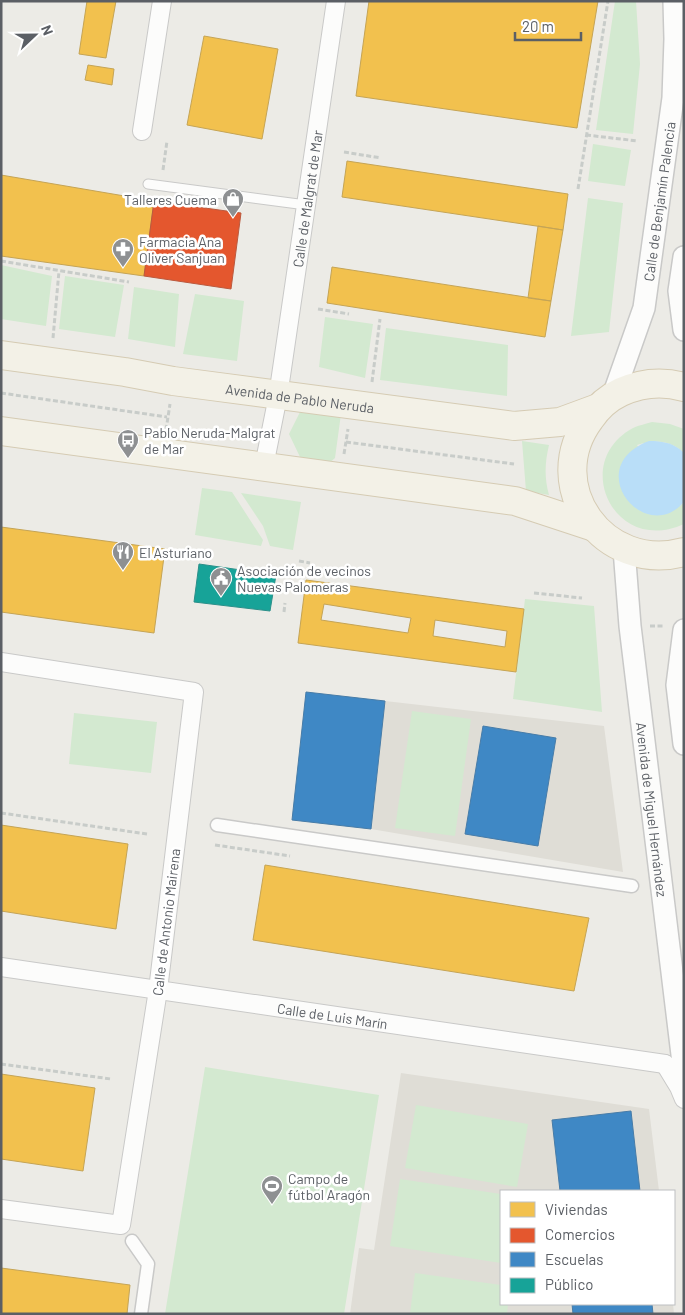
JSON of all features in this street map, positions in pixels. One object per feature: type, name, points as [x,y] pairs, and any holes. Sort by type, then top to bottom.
[{"type":"main road","name":"Avenida de Pablo Neruda","points":[[1,355],[278,396],[514,426],[560,422],[605,402],[632,387],[652,383],[674,384],[684,387]]},
{"type":"main road","points":[[605,402],[582,429],[574,453],[572,479],[580,504],[594,527],[607,539],[624,549],[646,555],[670,556],[684,552]]},
{"type":"main road","points":[[1,431],[515,501],[594,527]]},
{"type":"street","points":[[142,131],[162,1]]},
{"type":"street","name":"Calle de Malgrat de Mar","points":[[264,466],[278,396],[336,1]]},
{"type":"street","name":"Calle de Benjamín Palencia","points":[[605,402],[644,308],[674,98],[674,1]]},
{"type":"street","points":[[684,257],[679,291],[684,330]]},
{"type":"street","name":"Avenida de Miguel Hernández","points":[[624,549],[631,636],[678,1011],[679,1060]]},
{"type":"street","points":[[675,628],[677,685],[684,744]]},
{"type":"street","name":"Calle de Antonio Mairena","points":[[1,662],[194,692],[158,990],[121,1225],[1,1209]]},
{"type":"street","points":[[217,825],[632,886]]},
{"type":"street","name":"Calle de Luis Marín","points":[[1,967],[679,1060]]},
{"type":"street","points":[[679,1060],[684,1078]]},
{"type":"street","points":[[679,1060],[679,1087],[684,1099]]},
{"type":"street","points":[[132,1241],[148,1264],[142,1314]]},
{"type":"lane","points":[[148,184],[306,205]]},
{"type":"path","points":[[578,189],[608,1]]},
{"type":"path","points":[[586,135],[638,141]]},
{"type":"path","points":[[161,185],[166,141]]},
{"type":"path","points":[[344,152],[381,158]]},
{"type":"path","points":[[1,261],[129,282]]},
{"type":"path","points":[[52,341],[59,271]]},
{"type":"path","points":[[318,309],[349,314]]},
{"type":"path","points":[[372,385],[380,319]]},
{"type":"path","points":[[1,393],[167,417]]},
{"type":"path","points":[[165,432],[170,399]]},
{"type":"path","points":[[343,457],[349,424]]},
{"type":"path","points":[[346,442],[514,464]]},
{"type":"path","points":[[299,561],[310,563]]},
{"type":"path","points":[[534,592],[582,598]]},
{"type":"path","points":[[284,612],[285,603]]},
{"type":"path","points":[[642,626],[675,628]]},
{"type":"path","points":[[1,813],[147,834]]},
{"type":"path","points":[[215,845],[256,851]]},
{"type":"path","points":[[1,1064],[111,1079]]},
{"type":"shaded area","points":[[306,692],[604,726],[623,872],[371,829],[292,820]]},
{"type":"shaded area","points":[[401,1073],[649,1109],[659,1190],[500,1190],[500,1305],[673,1305],[674,1314],[350,1314],[359,1248],[374,1250]]},
{"type":"green space","points":[[615,1],[636,1],[640,64],[633,134],[596,130]]},
{"type":"green space","points":[[593,144],[631,150],[625,186],[588,181]]},
{"type":"green space","points":[[588,198],[623,203],[609,332],[571,336]]},
{"type":"green space","points":[[1,265],[52,276],[46,326],[1,319]]},
{"type":"green space","points":[[65,276],[124,285],[115,337],[59,329]]},
{"type":"green space","points":[[134,287],[179,294],[175,347],[128,339]]},
{"type":"green space","points":[[195,294],[244,301],[237,361],[183,354]]},
{"type":"green space","points":[[325,317],[373,324],[365,378],[319,367]]},
{"type":"green space","points":[[386,328],[508,345],[507,396],[380,380]]},
{"type":"green space","points":[[302,408],[341,414],[335,458],[328,464],[300,457],[289,434]]},
{"type":"green space","points":[[652,422],[670,424],[684,429],[684,453],[668,443],[656,441],[637,445],[680,506],[684,502],[684,524],[659,530],[638,527],[620,517],[609,501],[603,482],[605,462],[614,443],[633,428]]},
{"type":"green space","points":[[522,441],[549,445],[546,482],[549,495],[526,491]]},
{"type":"green space","points":[[202,488],[232,492],[263,540],[261,546],[195,535]]},
{"type":"green space","points":[[241,493],[301,502],[293,550],[270,546],[263,526]]},
{"type":"green space","points":[[525,599],[594,606],[602,712],[513,699]]},
{"type":"green space","points":[[412,711],[471,719],[455,836],[395,828]]},
{"type":"green space","points":[[74,713],[157,722],[151,773],[69,764]]},
{"type":"green space","name":"Campo de fútbol Aragón","points":[[205,1067],[379,1095],[344,1314],[165,1314]]},
{"type":"green space","points":[[416,1105],[528,1124],[517,1187],[405,1168]]},
{"type":"green space","points":[[400,1179],[500,1194],[500,1263],[390,1246]]},
{"type":"green space","points":[[415,1273],[500,1285],[500,1305],[508,1305],[507,1314],[410,1314]]},
{"type":"water","points":[[649,441],[668,443],[684,453],[684,502],[668,513],[652,515],[638,509],[626,498],[619,484],[620,468],[629,453]]},
{"type":"building: Viviendas","points":[[87,1],[116,1],[106,58],[79,54]]},
{"type":"building: Viviendas","points":[[369,1],[598,1],[577,128],[356,96]]},
{"type":"building: Viviendas","points":[[204,36],[278,49],[262,139],[187,125]]},
{"type":"building: Viviendas","points":[[88,65],[114,69],[112,85],[85,80]]},
{"type":"building: Viviendas","points":[[347,161],[568,194],[563,230],[342,197]]},
{"type":"building: Viviendas","points":[[1,175],[154,201],[144,276],[1,256]]},
{"type":"building: Viviendas","points":[[538,226],[563,230],[551,301],[528,298]]},
{"type":"building: Viviendas","points":[[332,267],[551,301],[545,337],[327,303]]},
{"type":"building: Viviendas","points":[[1,527],[165,549],[154,633],[1,612]]},
{"type":"building: Viviendas","points":[[306,580],[524,609],[516,672],[298,643]],"holes":[[[324,604],[411,618],[408,633],[321,620]],[[435,620],[507,631],[505,647],[433,636]]]},
{"type":"building: Viviendas","points":[[1,825],[128,844],[116,929],[1,911]]},
{"type":"building: Viviendas","points":[[265,865],[589,918],[574,991],[253,940]]},
{"type":"building: Viviendas","points":[[1,1074],[95,1088],[83,1171],[1,1159]]},
{"type":"building: Viviendas","points":[[1,1268],[130,1285],[127,1314],[1,1314]]},
{"type":"building: Comercios","points":[[154,201],[241,213],[231,289],[144,276]]},
{"type":"building: Escuelas","points":[[306,692],[385,701],[371,829],[292,820]]},
{"type":"building: Escuelas","points":[[483,726],[556,738],[538,846],[465,834]]},
{"type":"building: Escuelas","points":[[631,1111],[640,1190],[560,1190],[552,1120]]},
{"type":"building: Escuelas","points":[[572,1305],[652,1305],[653,1314],[573,1314]]},
{"type":"building: Público","points":[[199,564],[276,575],[270,611],[194,602]]},
{"type":"place","name":"Talleres Cuema","points":[[233,218]]},
{"type":"place","name":"Farmacia Ana Oliver Sanjuan","points":[[123,268]]},
{"type":"place","name":"Pablo Neruda-Malgrat de Mar","points":[[128,459]]},
{"type":"place","name":"El Asturiano","points":[[123,571]]},
{"type":"place","name":"Asociación de vecinos Nuevas Palomeras","points":[[221,597]]},
{"type":"place","name":"Campo de fútbol Aragón","points":[[272,1205]]}]
